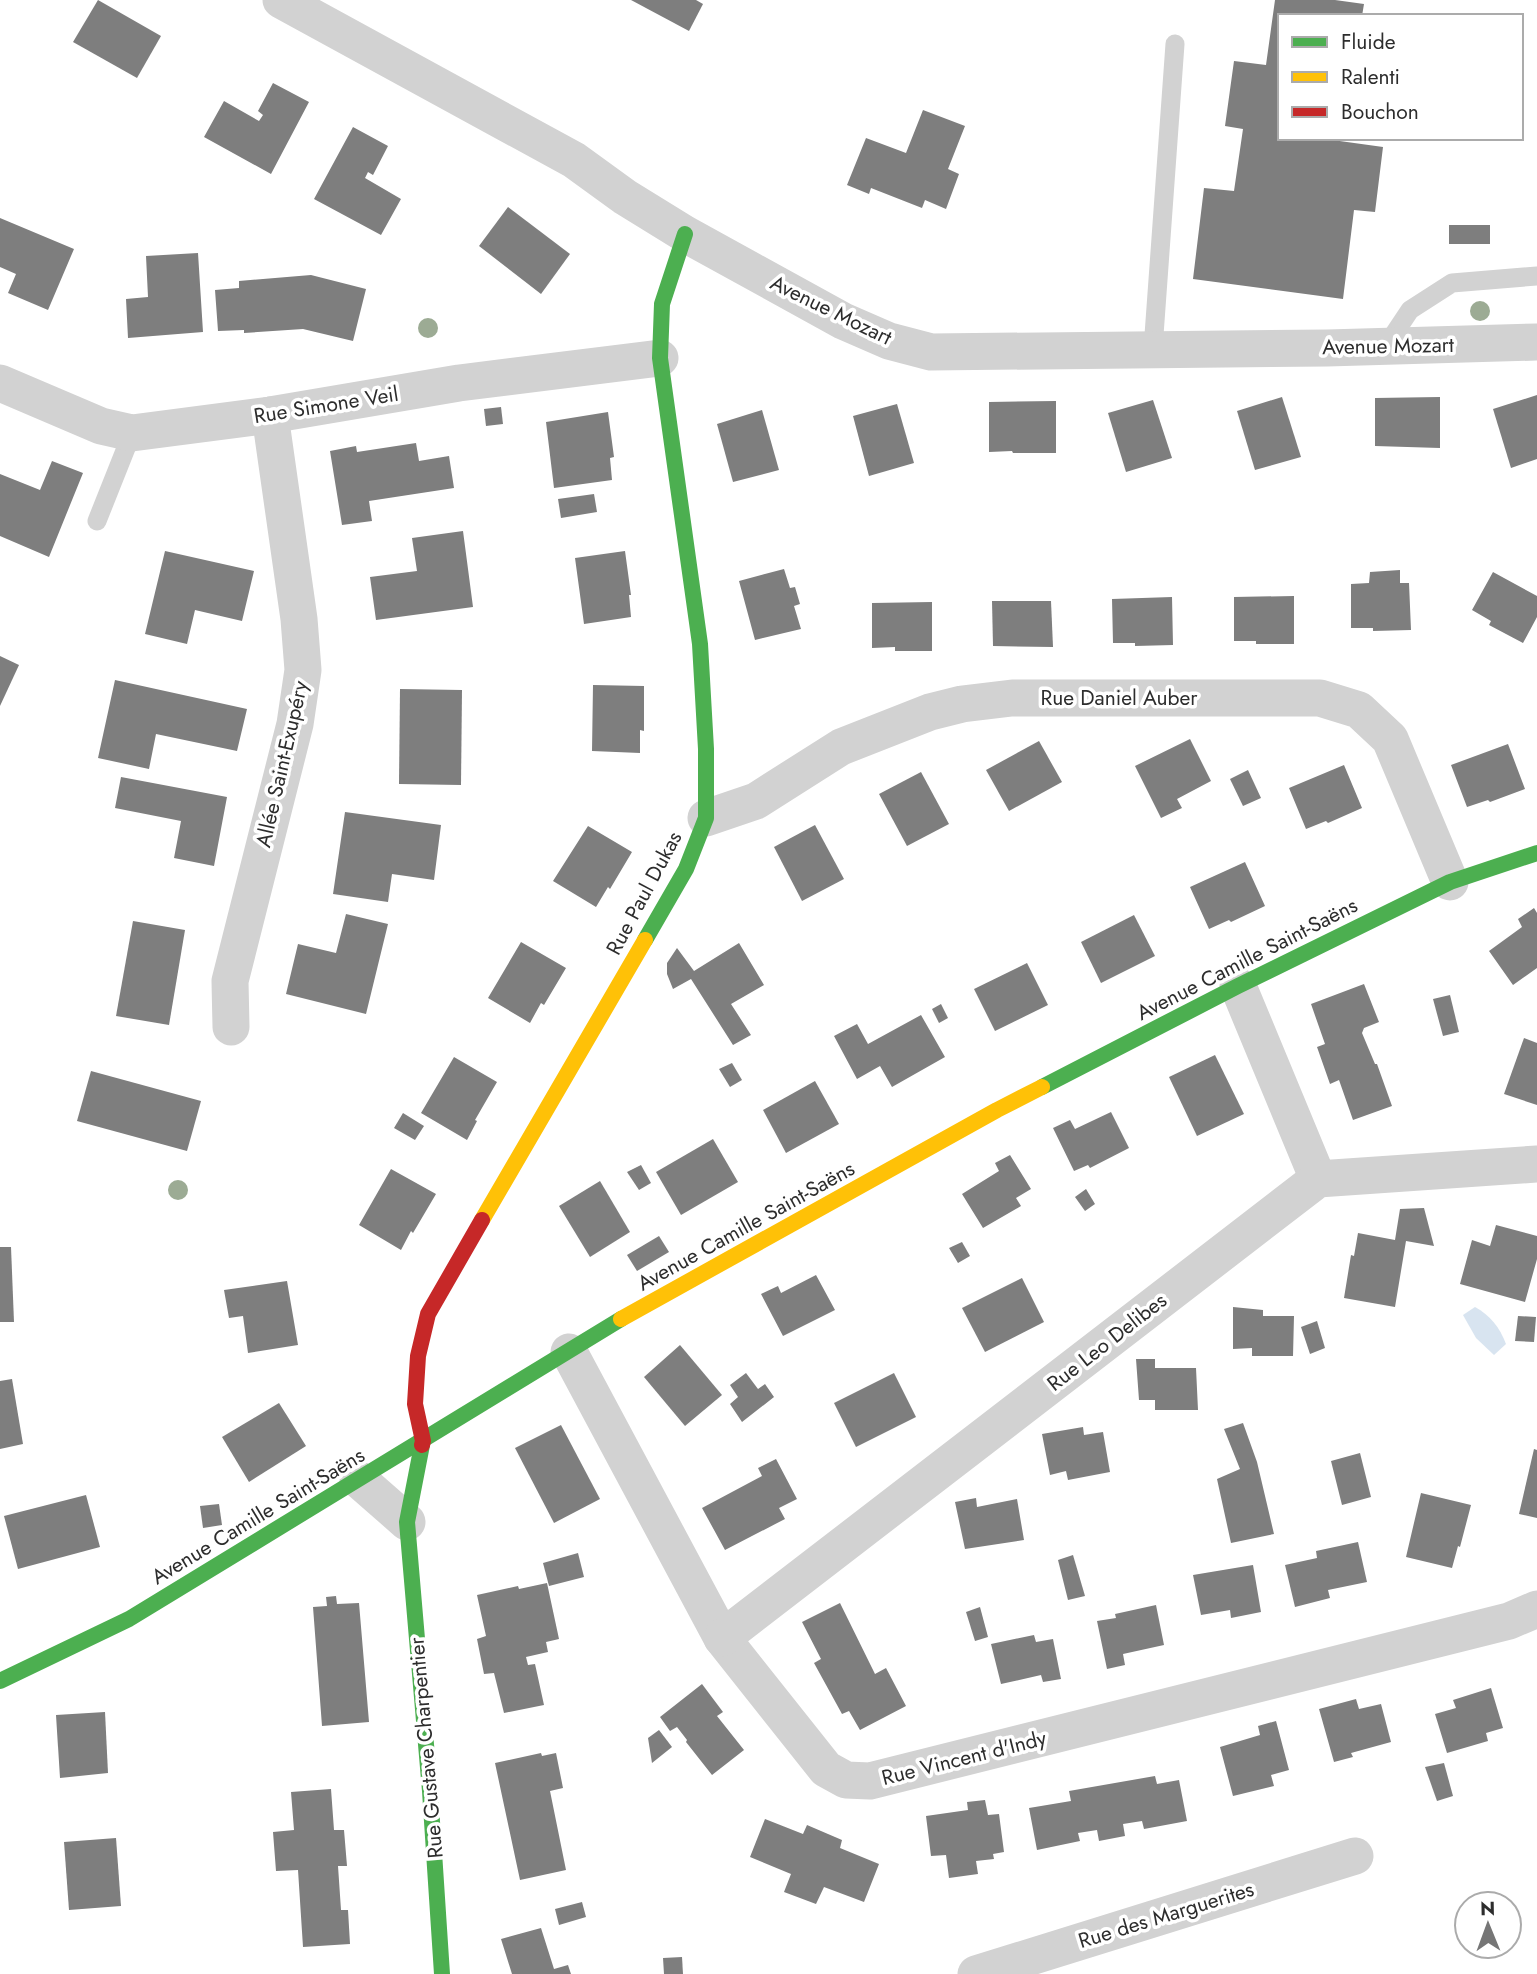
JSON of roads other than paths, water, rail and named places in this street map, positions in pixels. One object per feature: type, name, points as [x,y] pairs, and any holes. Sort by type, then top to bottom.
[{"type":"street","name":"Avenue Mozart","points":[[281,0],[574,160],[625,197],[685,234],[843,321],[889,341],[931,352],[1537,342]]},
{"type":"street","name":"Rue Paul Dukas","points":[[423,1441],[415,1404],[418,1356],[428,1314],[686,869],[706,818],[706,749],[700,644],[660,358],[662,304],[685,234]]},
{"type":"street","name":"Rue Simone Veil","points":[[0,383],[101,426],[132,433],[270,415],[459,383],[660,358]]},
{"type":"street","name":"Allée Saint-Exupéry","points":[[231,1027],[230,981],[295,724],[303,670],[299,619],[270,415]]},
{"type":"street","name":"Rue Daniel Auber","points":[[706,818],[756,801],[841,747],[930,712],[962,704],[1012,698],[1320,698],[1359,710],[1390,739],[1450,881]]},
{"type":"street","name":"Avenue Camille Saint-Saëns","points":[[0,1681],[129,1619],[617,1321],[997,1110],[1450,881],[1537,853]]},
{"type":"street","points":[[1238,986],[1318,1180],[1537,1164]]},
{"type":"street","name":"Rue Leo Delibes","points":[[722,1637],[1318,1180]]},
{"type":"street","name":"Rue Vincent d'Indy","points":[[569,1352],[722,1637],[826,1769],[846,1780],[870,1781],[1509,1620],[1537,1609]]},
{"type":"street","name":"Rue Gustave Charpentier","points":[[423,1441],[407,1522],[430,1791],[442,1974]]},
{"type":"street","points":[[358,1479],[407,1522]]},
{"type":"street","name":"Rue des Marguerites","points":[[976,1974],[1355,1856]]},
{"type":"lane","points":[[1153,349],[1174,44]]},
{"type":"lane","points":[[1385,346],[1410,310],[1452,283],[1537,276]]},
{"type":"lane","points":[[97,521],[132,433]]}]
